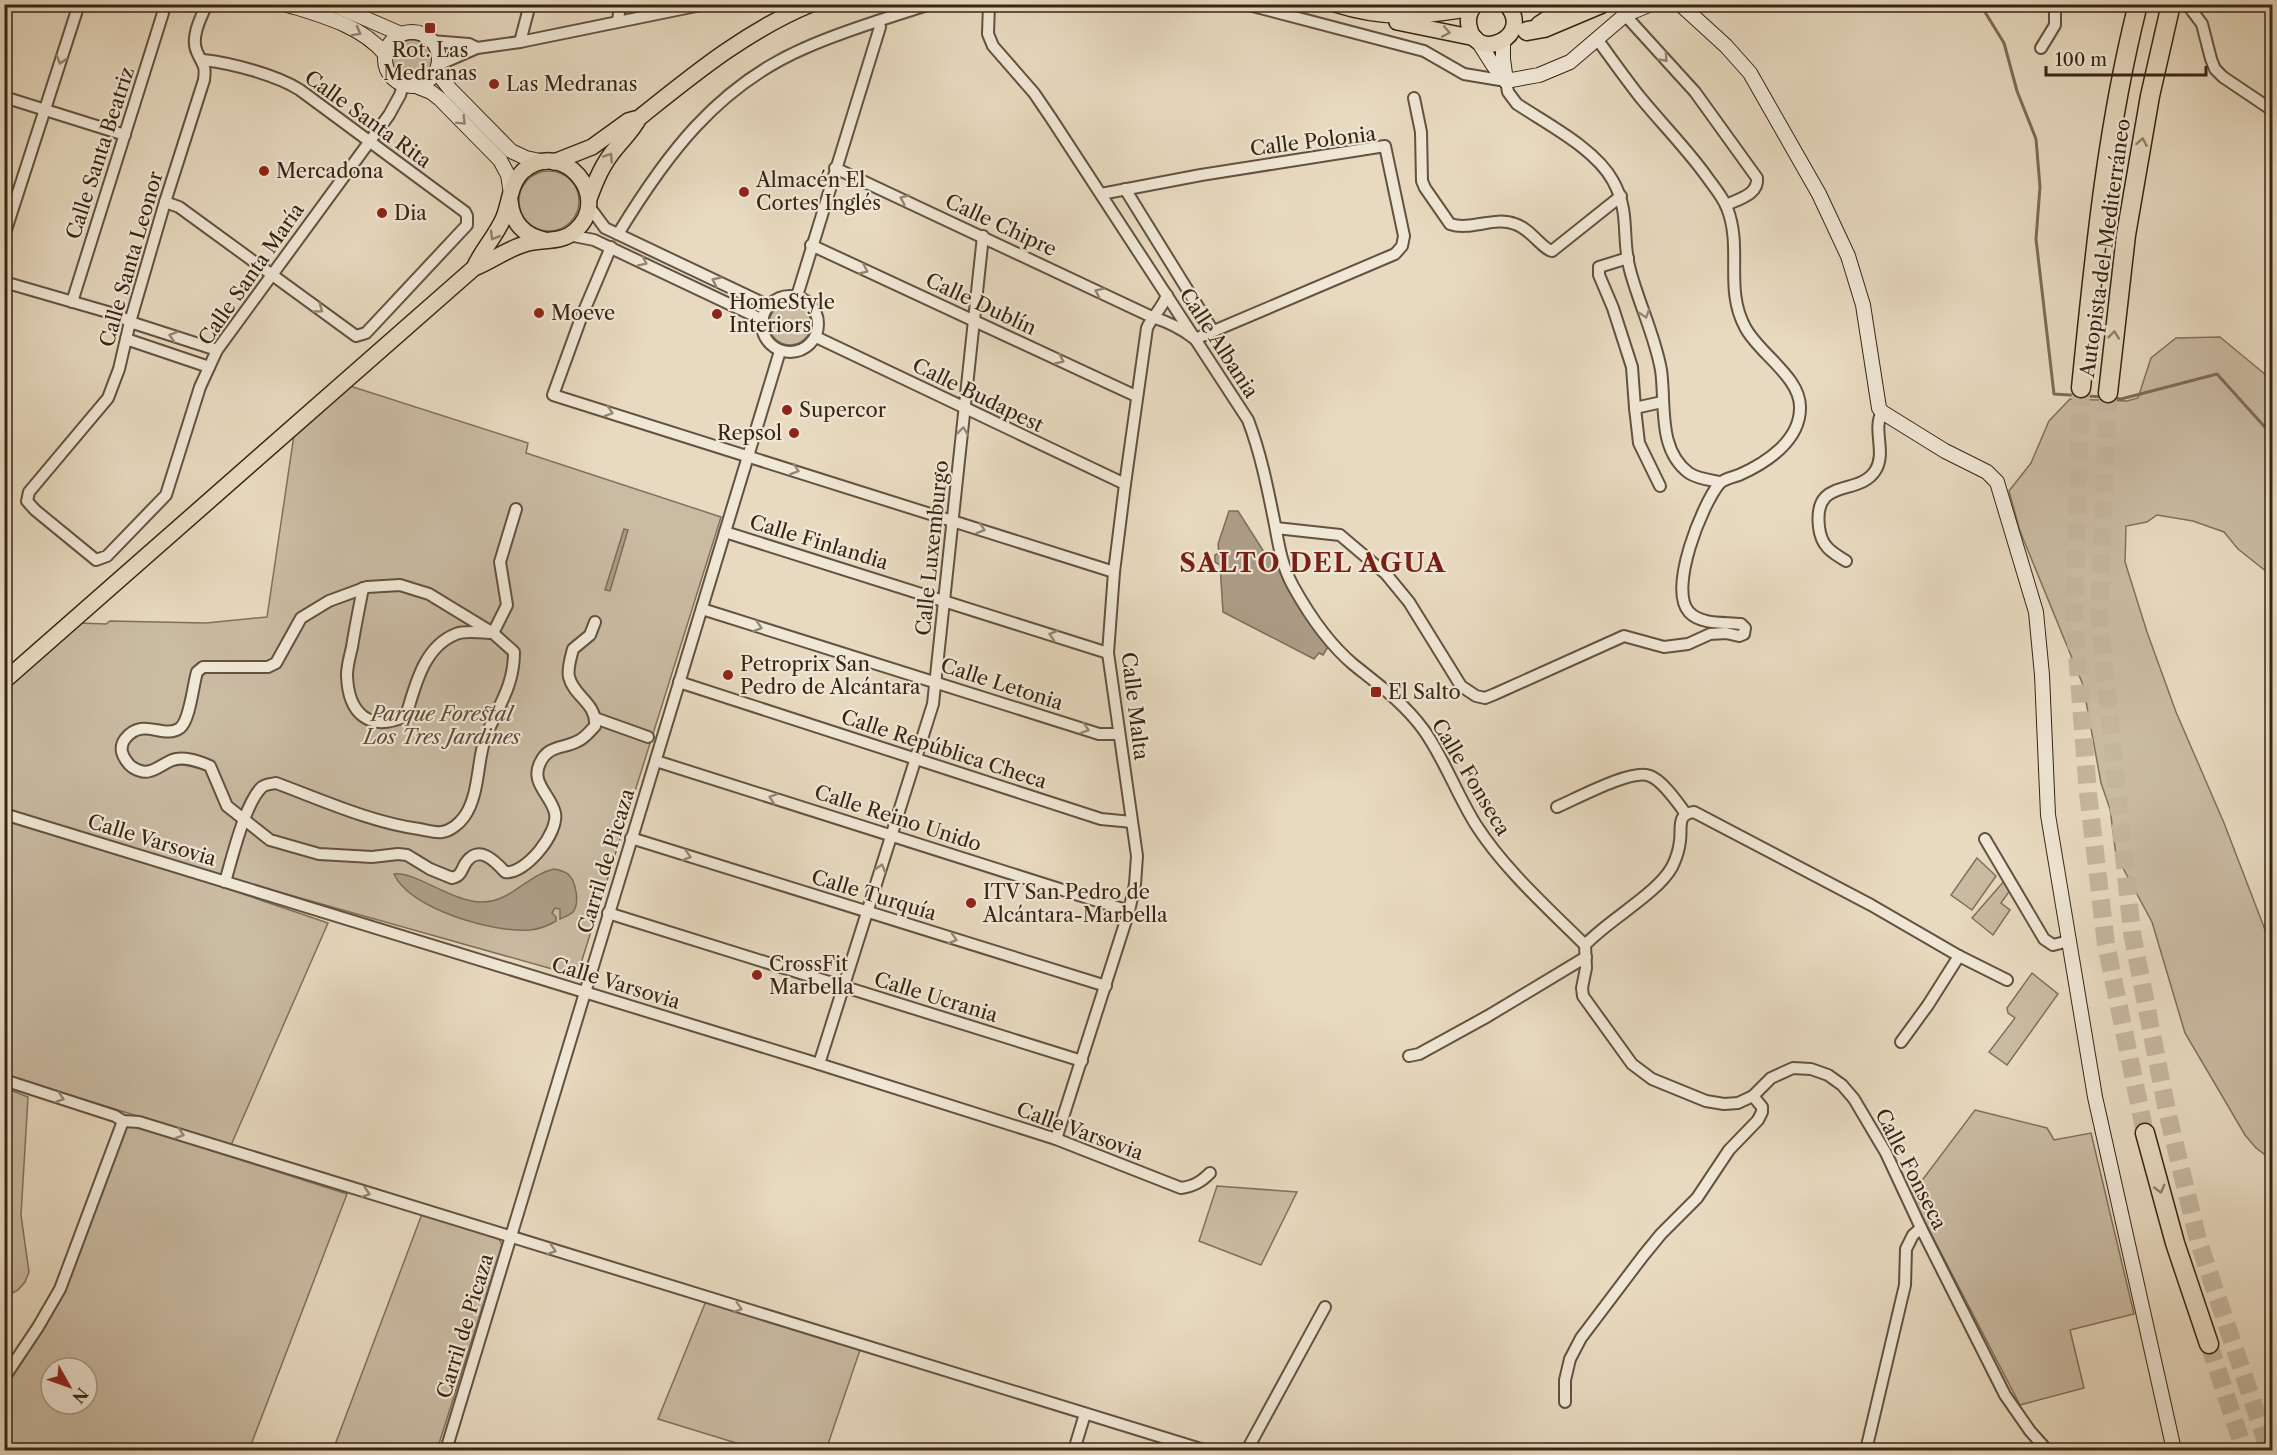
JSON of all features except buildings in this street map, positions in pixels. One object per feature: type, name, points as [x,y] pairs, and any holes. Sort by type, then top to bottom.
[{"type":"highway","points":[[1527,31],[1544,28],[1601,4]]},
{"type":"highway","name":"Autopista del Mediterráneo","points":[[2081,388],[2096,238],[2131,32],[2138,4]]},
{"type":"highway","name":"Autopista del Mediterráneo","points":[[2108,393],[2126,235],[2150,96],[2171,4]]},
{"type":"highway","points":[[2145,1133],[2175,1243],[2209,1344]]},
{"type":"main road","points":[[474,268],[479,255],[498,230],[513,185],[523,171],[537,163],[550,162],[592,147],[628,121],[639,118],[731,47],[756,31],[811,4]]},
{"type":"main road","points":[[1335,4],[1377,14],[1400,23],[1476,39],[1489,44],[1527,31],[1570,4]]},
{"type":"main road","points":[[1506,4],[1514,18],[1514,25],[1506,39]]},
{"type":"main road","points":[[1377,14],[1426,16],[1474,6]]},
{"type":"main road","points":[[1474,6],[1468,24],[1476,39]]},
{"type":"main road","points":[[4,681],[474,268],[527,243],[561,239],[581,225],[604,165],[634,128],[639,118]]},
{"type":"main road","points":[[550,162],[569,167],[576,172],[585,185],[588,203]]},
{"type":"main road","points":[[510,197],[513,217],[522,230],[545,240]]},
{"type":"street","points":[[4,236],[79,4]]},
{"type":"street","name":"Calle Santa Leonor","points":[[27,501],[29,492],[108,398],[165,202],[204,80],[205,69],[203,60],[196,51],[195,38],[207,4]]},
{"type":"street","points":[[285,4],[329,18],[360,33],[385,54]]},
{"type":"street","points":[[332,4],[401,34]]},
{"type":"street","points":[[520,42],[530,4]]},
{"type":"street","points":[[618,21],[620,4]]},
{"type":"street","points":[[410,86],[428,81],[437,68],[477,48],[520,42],[706,4]]},
{"type":"street","points":[[618,234],[676,147],[730,94],[777,62],[803,48],[930,4]]},
{"type":"street","name":"Calle Albania","points":[[989,4],[988,34],[993,46],[1034,93],[1248,420],[1258,446],[1282,561],[1293,586],[1322,629],[1352,663],[1378,682],[1402,705]]},
{"type":"street","points":[[1245,4],[1424,51],[1464,74],[1506,81],[1553,70],[1570,62],[1625,15],[1651,4]]},
{"type":"street","points":[[1680,4],[1726,46],[1750,73],[1820,194],[1848,256],[1863,305],[1872,371],[1882,412],[1987,472],[1997,482],[2036,612],[2042,675],[2048,815],[2095,1097],[2174,1450]]},
{"type":"street","points":[[2041,48],[2055,26],[2055,4]]},
{"type":"street","points":[[2187,4],[2202,24],[2211,59],[2216,69],[2223,77],[2272,110]]},
{"type":"street","name":"Calle Santa Beatriz","points":[[72,302],[163,14]]},
{"type":"street","points":[[1625,15],[1695,92],[1757,178],[1758,184],[1754,191],[1726,205]]},
{"type":"street","points":[[797,296],[879,27],[878,21]]},
{"type":"street","points":[[477,48],[470,44],[431,40],[420,33],[407,32],[391,42],[384,61],[388,73],[440,99],[500,160],[508,175],[510,197]]},
{"type":"street","points":[[1476,39],[1497,73],[1506,81]]},
{"type":"street","points":[[1506,39],[1503,59],[1508,92],[1518,104],[1599,162],[1612,178],[1621,196],[1626,215],[1629,268],[1656,348],[1661,372],[1666,435],[1677,460],[1694,475],[1720,482]]},
{"type":"street","points":[[1276,528],[1340,535],[1356,547],[1386,574],[1409,602],[1461,686],[1476,696],[1485,698],[1624,636],[1664,647],[1688,644],[1710,634],[1726,633],[1740,636],[1744,634],[1745,628],[1741,624],[1706,621],[1690,613],[1687,608],[1682,585],[1693,534],[1720,482],[1750,468],[1783,446],[1797,424],[1801,408],[1793,384],[1751,338],[1738,314],[1734,297],[1733,274],[1735,243],[1733,226],[1726,205],[1700,167],[1640,97],[1597,39]]},
{"type":"street","points":[[431,40],[438,52],[437,68],[450,89],[511,150],[526,158],[550,162]]},
{"type":"street","name":"Calle Santa Rita","points":[[203,60],[225,62],[294,86],[465,212],[467,216],[464,229],[363,335],[353,334],[271,275]]},
{"type":"street","name":"Calle Santa María","points":[[27,501],[61,533],[96,560],[107,556],[166,495],[200,387],[217,350],[370,142],[400,95],[410,86]]},
{"type":"street","points":[[4,97],[124,135]]},
{"type":"street","points":[[1414,98],[1420,117],[1422,180],[1450,224],[1459,226],[1502,221],[1515,224],[1536,236],[1544,248],[1552,250],[1621,196]]},
{"type":"street","name":"Calle Polonia","points":[[1101,194],[1201,175],[1385,146],[1404,236],[1402,246],[1395,254],[1195,339]]},
{"type":"street","name":"Calle Chipre","points":[[835,168],[1152,317]]},
{"type":"street","points":[[1125,189],[1213,331]]},
{"type":"street","points":[[165,202],[179,207],[271,275]]},
{"type":"street","points":[[588,203],[600,223],[618,234],[769,306]]},
{"type":"street","points":[[569,235],[594,240],[611,247],[763,320]]},
{"type":"street","name":"Calle Luxemburgo","points":[[819,1064],[933,704],[983,236]]},
{"type":"street","name":"Calle Dublín","points":[[811,245],[1136,396]]},
{"type":"street","points":[[611,247],[581,318],[553,395],[1114,572]]},
{"type":"street","points":[[1628,258],[1599,267],[1599,275],[1613,308],[1632,367],[1639,443],[1660,486]]},
{"type":"street","points":[[4,282],[118,315],[130,322],[217,350]]},
{"type":"street","points":[[787,295],[797,296],[808,301],[816,314],[819,327],[816,337],[798,351],[789,353],[780,351],[768,343],[763,332],[763,320],[769,306],[777,299],[787,295]]},
{"type":"street","name":"Calle Malta","points":[[1056,1139],[1106,986],[1135,884],[1137,856],[1108,653],[1114,572],[1147,328],[1152,317],[1164,305],[1167,295]]},
{"type":"street","points":[[1152,317],[1182,328],[1195,339]]},
{"type":"street","name":"Calle Budapest","points":[[816,337],[1125,484]]},
{"type":"street","points":[[126,339],[209,367]]},
{"type":"street","name":"Carril de Picaza","points":[[446,1450],[780,351]]},
{"type":"street","points":[[1635,408],[1662,402]]},
{"type":"street","points":[[1846,561],[1823,545],[1818,516],[1820,507],[1831,492],[1867,479],[1874,472],[1879,464],[1878,420],[1882,412]]},
{"type":"street","points":[[493,633],[507,605],[500,562],[516,509]]},
{"type":"street","name":"Calle Finlandia","points":[[725,532],[1108,653]]},
{"type":"street","points":[[225,882],[245,820],[256,794],[264,785],[276,783],[378,820],[418,829],[441,832],[450,830],[465,816],[472,797],[484,742],[504,702],[514,652],[493,633],[429,594],[400,585],[363,588],[329,601],[301,618],[276,663],[268,667],[203,667],[197,672],[185,723],[178,730],[141,728],[130,733],[123,742],[121,749],[126,761],[133,767],[143,771],[152,771],[171,760],[182,759],[196,760],[210,766],[226,806],[245,820],[270,840],[319,854],[372,857],[398,854],[415,859],[430,869],[452,878],[459,876],[468,860],[484,855],[494,859],[505,872],[513,872],[533,858],[549,836],[555,821],[553,809],[537,778],[539,764],[547,752],[554,747],[576,742],[595,726],[596,718],[593,710],[573,686],[568,676],[573,649],[590,635],[595,622]]},
{"type":"street","points":[[363,588],[347,673],[350,698],[359,714],[372,722],[392,723],[406,716],[417,679],[439,644],[457,633],[493,633]]},
{"type":"street","name":"Calle Letonia","points":[[702,609],[1099,734],[1119,734]]},
{"type":"street","name":"Calle República Checa","points":[[679,682],[1101,819],[1132,822]]},
{"type":"street","name":"Calle Fonseca","points":[[1402,705],[1424,730],[1468,813],[1490,846],[1586,951],[1583,996],[1632,1064],[1641,1072],[1678,1091],[1706,1101],[1724,1104],[1738,1103],[1753,1096],[1771,1078],[1793,1068],[1811,1069],[1828,1075],[1854,1098],[1886,1153],[2005,1395],[2030,1431],[2048,1450]]},
{"type":"street","points":[[596,718],[648,737]]},
{"type":"street","name":"Calle Reino Unido","points":[[656,761],[1129,911]]},
{"type":"street","points":[[1557,807],[1621,778],[1644,774],[1652,776],[1659,782],[1686,814]]},
{"type":"street","points":[[1409,1056],[1419,1054],[1488,1016],[1586,951],[1599,930],[1662,882],[1678,852],[1680,823],[1686,814],[1694,812],[2007,980]]},
{"type":"street","name":"Calle Varsovia","points":[[4,814],[1056,1139],[1181,1188],[1202,1181],[1210,1173]]},
{"type":"street","name":"Calle Turquía","points":[[631,838],[1106,986]]},
{"type":"street","points":[[1986,839],[2044,939],[2053,945],[2069,942]]},
{"type":"street","name":"Calle Ucrania","points":[[608,913],[1082,1061]]},
{"type":"street","points":[[1901,1042],[1959,956]]},
{"type":"street","points":[[4,1080],[116,1116],[123,1121],[139,1122],[1204,1450]]},
{"type":"street","points":[[1565,1402],[1565,1380],[1570,1359],[1581,1338],[1655,1241],[1697,1198],[1729,1150],[1761,1116],[1762,1107],[1753,1096]]},
{"type":"street","points":[[4,1378],[60,1289],[123,1121]]},
{"type":"street","points":[[1866,1450],[1905,1285],[1906,1249],[1913,1235],[1921,1228]]},
{"type":"street","points":[[1247,1450],[1325,1307]]},
{"type":"street","points":[[1074,1450],[1085,1414]]},
{"type":"green space","points":[[412,40],[426,46],[432,60],[426,74],[412,80],[398,74],[392,60],[398,46]]},
{"type":"green space","points":[[549,171],[561,173],[574,184],[579,201],[577,213],[566,226],[549,231],[537,229],[524,218],[519,201],[521,189],[532,176]]},
{"type":"green space","points":[[790,303],[805,309],[811,324],[805,339],[790,345],[775,339],[769,324],[775,309]]},
{"type":"green space","points":[[2220,337],[2272,380],[2272,576],[2238,549],[2224,532],[2193,521],[2157,515],[2147,522],[2126,526],[2125,562],[2176,712],[2224,823],[2272,948],[2272,1160],[2256,1148],[2245,1135],[2185,1033],[2152,922],[2116,855],[2110,809],[2101,783],[2083,685],[2020,531],[2009,491],[2031,463],[2049,421],[2070,399],[2127,401],[2138,398],[2151,358],[2176,338]]},
{"type":"green space","name":"Parque Forestal Los Tres Jardines","points":[[350,386],[528,443],[526,453],[721,517],[577,976],[76,835],[5,810],[4,688],[78,623],[106,624],[110,621],[206,623],[267,617],[294,435]]},
{"type":"green space","points":[[4,820],[216,885],[328,923],[231,1145],[5,1075]]},
{"type":"green space","points":[[1977,858],[1996,876],[1972,910],[1951,895]]},
{"type":"green space","points":[[2005,880],[2011,889],[2001,903],[2010,910],[1993,935],[1972,918]]},
{"type":"green space","points":[[2032,973],[2058,994],[2007,1065],[1989,1052],[2015,1018],[2008,1013],[2007,1008]]},
{"type":"green space","points":[[5,1088],[28,1097],[21,1215],[29,1272],[25,1282],[18,1290],[5,1297]]},
{"type":"green space","points":[[1975,1110],[2047,1128],[2054,1140],[2091,1133],[2134,1314],[2070,1330],[2084,1388],[2020,1405],[1911,1195]]},
{"type":"green space","points":[[134,1126],[347,1194],[249,1450],[6,1450],[4,1387],[65,1291],[124,1128]]},
{"type":"green space","points":[[1217,1186],[1297,1192],[1261,1265],[1199,1241]]},
{"type":"green space","points":[[422,1214],[499,1239],[502,1245],[437,1450],[333,1450]]},
{"type":"green space","points":[[706,1301],[860,1350],[826,1450],[759,1450],[658,1419]]},
{"type":"shaded area","points":[[1229,511],[1238,511],[1264,552],[1272,551],[1285,584],[1328,647],[1323,655],[1319,653],[1314,659],[1223,612],[1220,565],[1215,562],[1215,555],[1219,553],[1218,544]]},
{"type":"shaded area","points":[[624,529],[628,530],[610,591],[605,590]]},
{"type":"shaded area","points":[[554,869],[565,872],[571,877],[576,892],[575,908],[572,913],[560,919],[560,909],[555,908],[552,913],[556,921],[530,930],[514,930],[475,923],[434,908],[403,887],[394,874],[412,877],[459,897],[482,902],[502,898],[535,877]]},
{"type":"waterway","points":[[1980,4],[2004,43],[2017,91],[2036,139],[2040,187],[2036,239],[2054,394],[2103,397]]},
{"type":"waterway","points":[[2112,398],[2121,399],[2217,374],[2272,435]]},
{"type":"tunnel","points":[[2081,388],[2074,616],[2088,793],[2106,944],[2145,1133]]},
{"type":"tunnel","points":[[2108,393],[2099,617],[2132,933],[2167,1111],[2198,1240],[2269,1450]]},
{"type":"tunnel","points":[[2209,1344],[2244,1450]]},
{"type":"place","name":"Rot. Las Medranas","points":[[430,28]]},
{"type":"place","name":"Las Medranas","points":[[494,84]]},
{"type":"place","name":"Mercadona","points":[[264,171]]},
{"type":"place","name":"Almacén El Cortes Inglés","points":[[744,192]]},
{"type":"place","name":"Dia","points":[[382,213]]},
{"type":"place","name":"Moeve","points":[[539,313]]},
{"type":"place","name":"HomeStyle Interiors","points":[[717,314]]},
{"type":"place","name":"Supercor","points":[[787,410]]},
{"type":"place","name":"Repsol","points":[[794,433]]},
{"type":"place","name":"Petroprix San Pedro de Alcántara","points":[[728,675]]},
{"type":"place","name":"El Salto","points":[[1376,692]]},
{"type":"place","name":"ITV San Pedro de Alcántara-Marbella","points":[[971,903]]},
{"type":"place","name":"CrossFit Marbella","points":[[757,975]]},
{"type":"district","name":"SALTO DEL AGUA","points":[[1313,563]]}]
